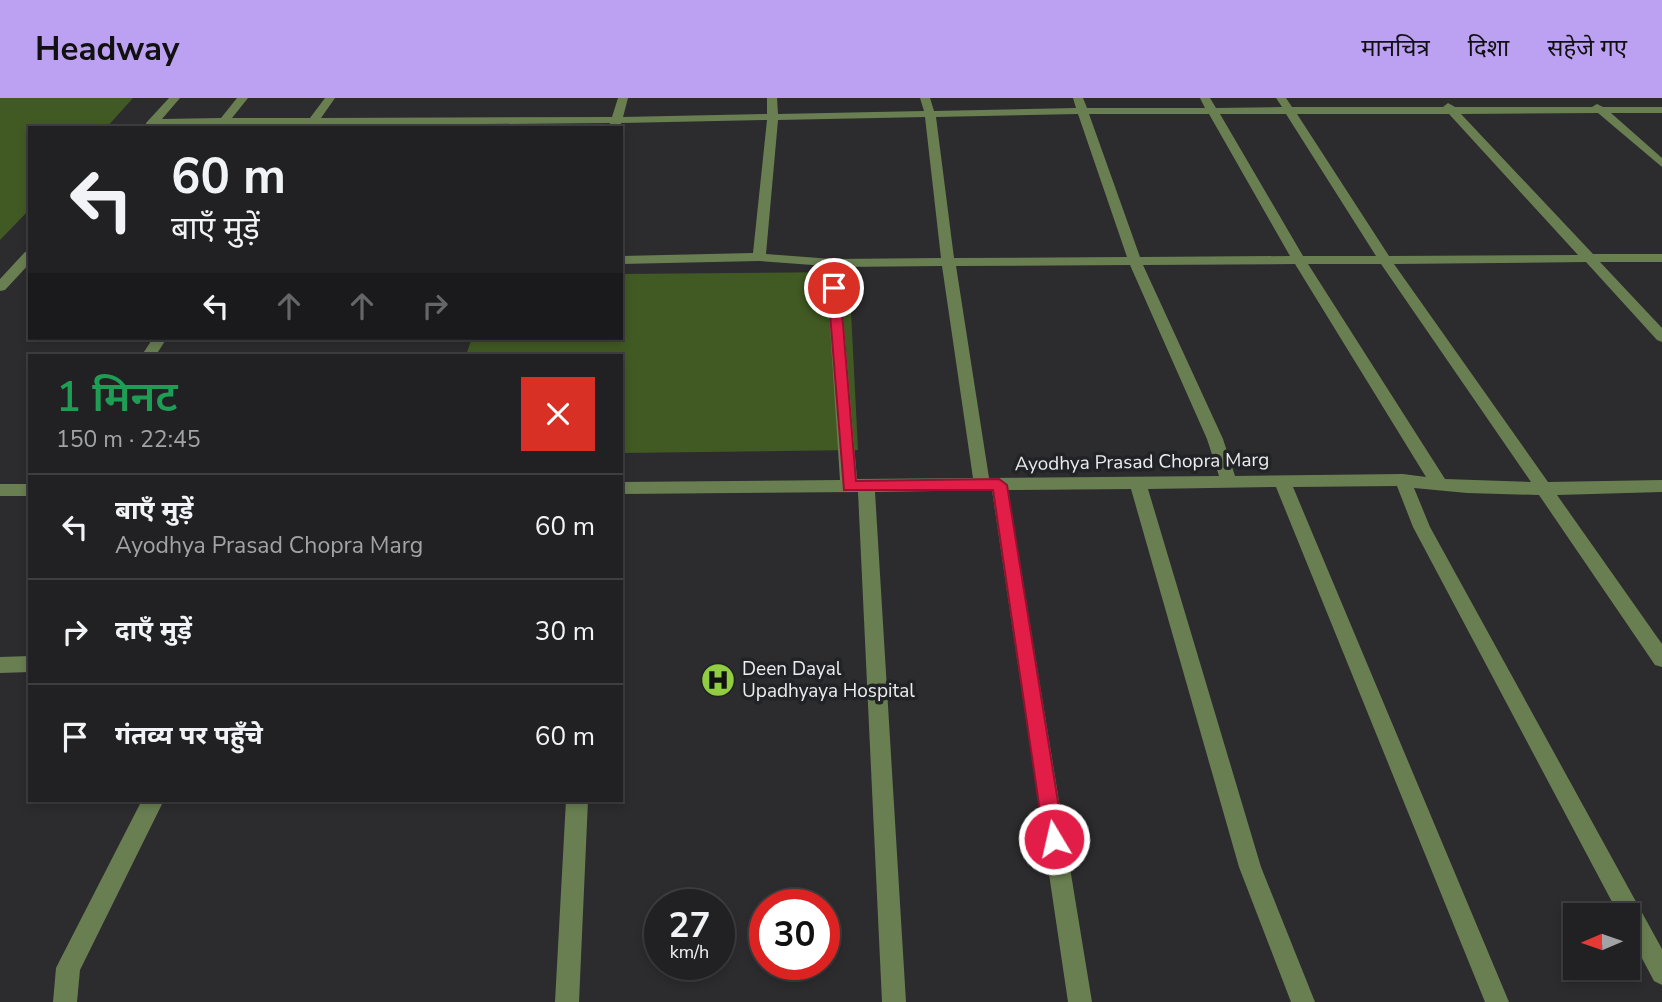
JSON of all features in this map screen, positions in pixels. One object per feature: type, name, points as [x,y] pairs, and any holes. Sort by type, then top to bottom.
[{"type":"street","points":[[151,125],[175,98]]},
{"type":"street","points":[[221,124],[243,98]]},
{"type":"street","points":[[312,123],[330,98]]},
{"type":"street","points":[[615,124],[623,98]]},
{"type":"street","points":[[760,257],[773,116],[772,98]]},
{"type":"street","points":[[925,98],[930,114],[948,260],[1080,1002]]},
{"type":"street","points":[[1205,98],[1299,260],[1440,485]]},
{"type":"street","points":[[1281,98],[1386,261],[1662,659]]},
{"type":"street","points":[[1440,98],[1662,337]]},
{"type":"street","points":[[1587,98],[1662,164]]},
{"type":"street","points":[[151,125],[615,124],[773,116],[930,114],[1080,105],[1213,111],[1662,110]]},
{"type":"street","points":[[1080,105],[1135,261],[1215,439],[1229,482]]},
{"type":"street","points":[[623,260],[760,257],[832,262],[1662,258]]},
{"type":"street","points":[[0,287],[28,260]]},
{"type":"street","points":[[832,262],[857,486],[894,1002]]},
{"type":"street","points":[[1403,480],[1422,527],[1662,973]]},
{"type":"street","name":"Ayodhya Prasad Chopra Marg","points":[[623,488],[1403,480],[1440,485],[1542,488],[1662,486]]},
{"type":"street","points":[[1282,481],[1497,1002]]},
{"type":"street","points":[[1138,483],[1250,867],[1303,1002]]},
{"type":"street","points":[[0,490],[28,490]]},
{"type":"street","points":[[0,665],[28,664]]},
{"type":"street","points":[[65,1002],[68,968],[152,802]]},
{"type":"street","points":[[567,1002],[577,802]]},
{"type":"green space","points":[[0,98],[133,98],[108,126],[28,126],[28,211],[0,240]]},
{"type":"green space","points":[[849,272],[858,450],[623,453],[623,354],[466,354],[471,340],[623,340],[623,274]]},
{"type":"place","name":"Deen Dayal Upadhyaya Hospital","points":[[718,680]]},
{"type":"route","points":[[834,288],[849,486],[999,485],[1054,839]]}]
